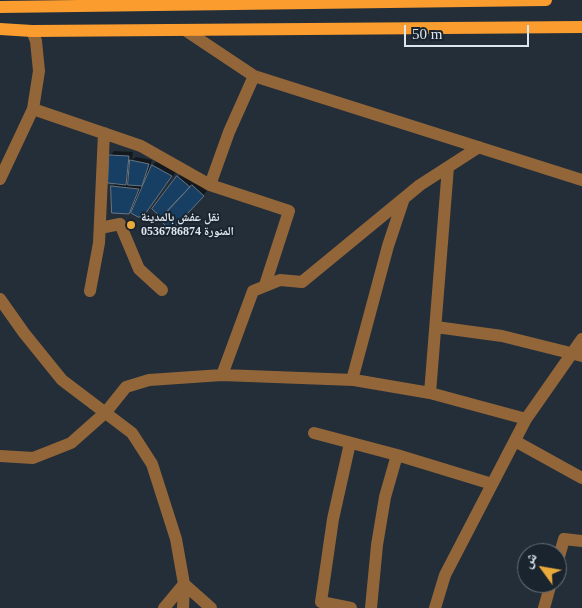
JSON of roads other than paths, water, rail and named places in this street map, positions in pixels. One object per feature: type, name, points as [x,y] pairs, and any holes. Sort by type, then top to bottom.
[{"type":"main road","points":[[0,7],[546,0]]},
{"type":"main road","points":[[0,28],[32,31],[582,27]]},
{"type":"street","points":[[185,30],[254,76],[582,180]]},
{"type":"street","points":[[0,180],[33,109],[38,71],[36,41],[32,31]]},
{"type":"street","points":[[210,185],[229,132],[254,76]]},
{"type":"street","points":[[33,109],[141,146],[210,185],[289,211],[265,285]]},
{"type":"street","points":[[90,291],[99,243],[104,133]]},
{"type":"street","points":[[222,375],[253,291],[280,280],[302,282],[420,185],[479,148]]},
{"type":"street","points":[[430,393],[448,167]]},
{"type":"street","points":[[352,380],[388,246],[404,198]]},
{"type":"street","points":[[100,228],[120,224],[139,269],[162,290]]},
{"type":"street","points":[[0,300],[24,334],[62,380],[132,432],[152,464],[176,539],[184,584],[183,608]]},
{"type":"street","points":[[436,327],[502,336],[576,355]]},
{"type":"street","points":[[435,608],[445,576],[526,420],[576,355],[582,339]]},
{"type":"street","points":[[0,456],[33,458],[71,443],[106,412],[126,387],[149,380],[222,375],[352,380],[430,393],[526,420]]},
{"type":"street","points":[[314,433],[397,455],[492,484]]},
{"type":"street","points":[[515,441],[582,478]]},
{"type":"street","points":[[350,443],[333,519],[321,602],[352,608]]},
{"type":"street","points":[[371,608],[377,544],[385,497],[397,455]]},
{"type":"street","points":[[563,543],[564,538],[582,541]]},
{"type":"street","points":[[164,608],[184,584]]},
{"type":"street","points":[[184,584],[212,608]]},
{"type":"street","points":[[544,608],[549,593]]},
{"type":"place","name":"نقل عفش بالمدينة المنورة 0536786874","points":[[131,225]]}]
